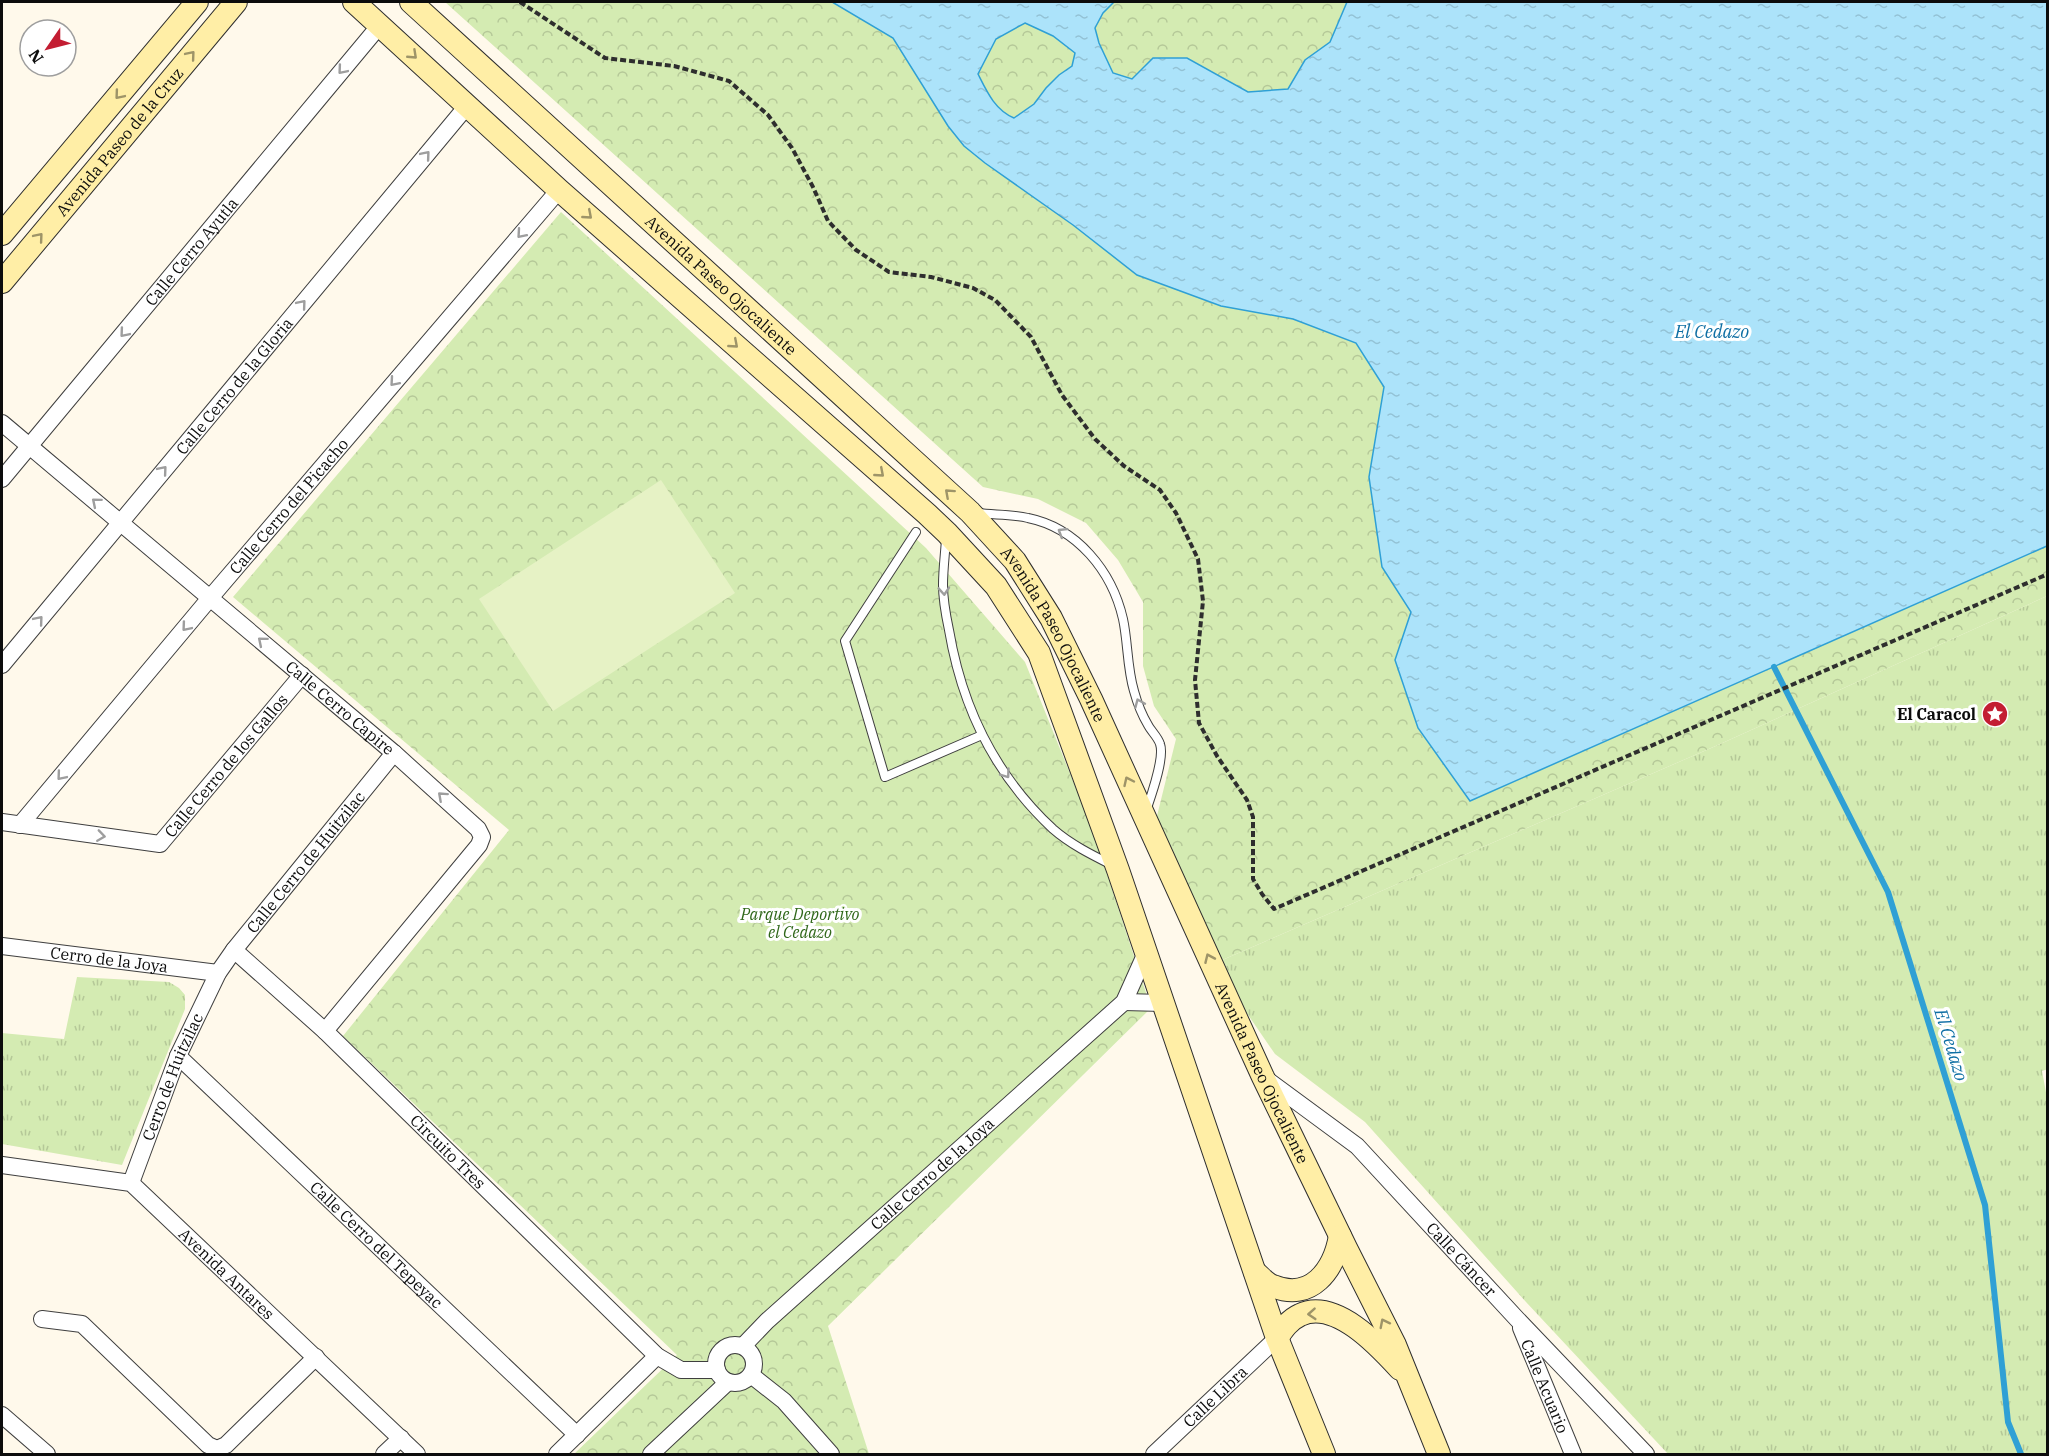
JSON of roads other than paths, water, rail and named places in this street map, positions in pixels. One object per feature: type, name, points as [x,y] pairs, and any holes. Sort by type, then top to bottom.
[{"type":"main road","name":"Avenida Paseo de la Cruz","points":[[2,234],[197,2]]},
{"type":"main road","points":[[231,7],[254,2]]},
{"type":"main road","name":"Avenida Paseo Ojocaliente","points":[[344,2],[368,14],[559,190],[947,533],[996,586],[1039,653],[1118,870],[1277,1338],[1324,1455]]},
{"type":"main road","name":"Avenida Paseo Ojocaliente","points":[[411,2],[970,512],[1015,561],[1051,618],[1263,1077],[1395,1344],[1439,1455]]},
{"type":"main road","name":"Avenida Paseo de la Cruz","points":[[2,282],[231,7]]},
{"type":"main road","points":[[1255,1272],[1271,1286],[1293,1291],[1310,1287],[1324,1275],[1337,1254],[1340,1236]]},
{"type":"main road","points":[[1277,1338],[1287,1325],[1301,1314],[1318,1312],[1334,1314],[1384,1351],[1409,1379]]},
{"type":"street","name":"Calle Cerro Ayutla","points":[[2,479],[368,14]]},
{"type":"street","name":"Calle Cerro de la Gloria","points":[[2,665],[467,106]]},
{"type":"street","name":"Calle Cerro del Picacho","points":[[20,825],[210,598],[559,190]]},
{"type":"street","name":"Calle Cerro Capire","points":[[2,423],[394,753],[478,829],[482,837],[479,845],[325,1031]]},
{"type":"street","name":"Calle Cerro de los Gallos","points":[[2,822],[160,844],[302,675]]},
{"type":"street","name":"Calle Cerro de Huitzilac","points":[[218,973],[234,950],[394,753]]},
{"type":"street","name":"Cerro de la Joya","points":[[2,946],[218,973]]},
{"type":"street","name":"Circuito Tres","points":[[234,950],[325,1031],[657,1356],[681,1370],[722,1376]]},
{"type":"street","points":[[1145,955],[1124,1002],[1163,1003]]},
{"type":"street","name":"Cerro de Huitzilac","points":[[131,1183],[178,1056],[218,973]]},
{"type":"street","name":"Calle Cerro de la Joya","points":[[743,1346],[767,1321],[1124,1002]]},
{"type":"street","name":"Calle Cerro del Tepeyac","points":[[178,1056],[577,1435]]},
{"type":"street","name":"Calle Cáncer","points":[[1263,1077],[1357,1146],[1646,1455]]},
{"type":"street","points":[[2,1165],[131,1183]]},
{"type":"street","name":"Avenida Antares","points":[[131,1183],[417,1455]]},
{"type":"street","points":[[42,1319],[82,1324],[208,1445],[217,1449],[226,1445],[316,1357]]},
{"type":"street","name":"Calle Acuario","points":[[1517,1319],[1573,1455]]},
{"type":"street","name":"Calle Libra","points":[[1155,1455],[1277,1338]]},
{"type":"street","points":[[734,1344],[743,1346],[754,1358],[755,1367],[751,1375],[745,1381],[737,1384],[722,1376],[716,1361],[719,1353],[734,1344]]},
{"type":"street","points":[[557,1455],[657,1356]]},
{"type":"street","points":[[751,1375],[784,1401],[831,1455]]},
{"type":"street","points":[[651,1455],[722,1376]]},
{"type":"street","points":[[2,1415],[47,1455]]},
{"type":"street","points":[[384,1455],[400,1438]]},
{"type":"lane","points":[[970,512],[1028,518],[1051,525],[1073,539],[1092,556],[1105,572],[1123,618],[1134,691],[1148,725],[1161,745],[1159,770],[1144,817]]},
{"type":"lane","points":[[916,532],[845,641],[885,777],[982,735]]},
{"type":"lane","points":[[947,533],[943,586],[947,619],[954,658],[965,695],[982,735],[1004,773],[1054,830],[1118,870]]},
{"type":"water","name":"El Cedazo","points":[[832,2],[1114,2],[1103,13],[1095,28],[1099,43],[1113,73],[1132,79],[1153,58],[1187,58],[1248,92],[1288,89],[1305,60],[1330,42],[1347,2],[2047,2],[2047,546],[1470,801],[1418,728],[1395,660],[1411,612],[1382,567],[1369,477],[1384,387],[1356,343],[1293,319],[1221,306],[1137,275],[1073,225],[964,146],[948,126],[893,38]],"holes":[[[1025,23],[1053,36],[1075,53],[1072,66],[1059,75],[1034,104],[1014,118],[1007,115],[992,100],[978,74],[996,39]]]},
{"type":"waterway","name":"El Cedazo","points":[[1774,667],[1888,892],[1985,1205],[2008,1422],[2021,1454]]},
{"type":"place","name":"El Caracol","points":[[1995,714]]},
{"type":"park label","name":"Parque Deportivo el Cedazo","points":[[800,923]]}]
